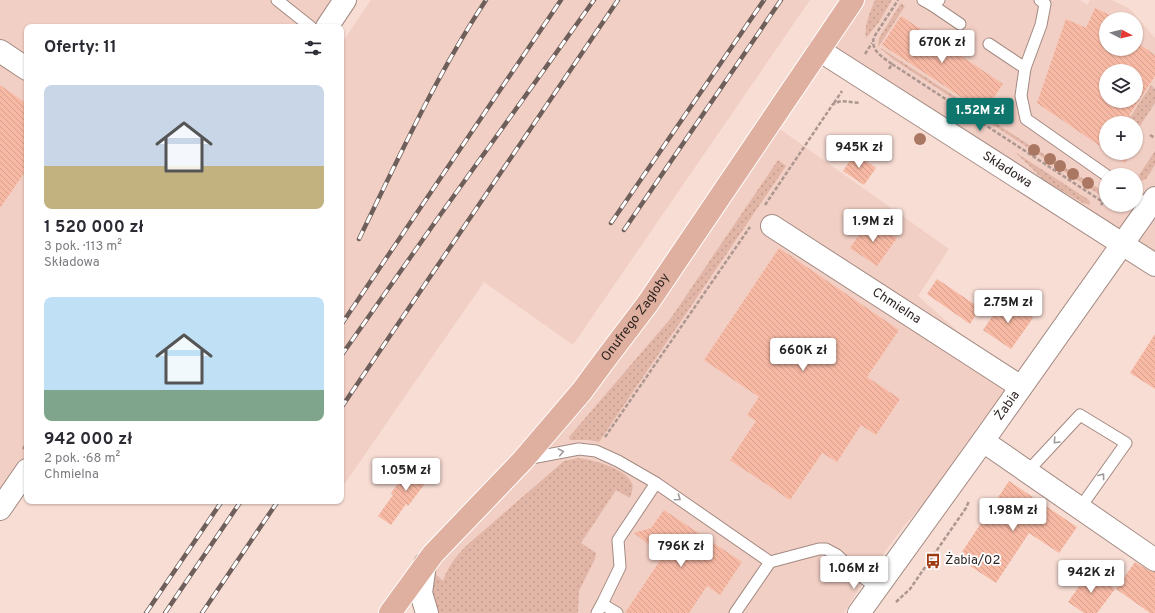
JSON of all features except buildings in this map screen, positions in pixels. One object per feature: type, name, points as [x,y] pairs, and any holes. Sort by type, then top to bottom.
[{"type":"main road","name":"Onufrego Zagłoby","points":[[395,610],[425,564],[523,460],[582,391],[639,314],[853,0]]},
{"type":"street","points":[[329,24],[345,0]]},
{"type":"street","name":"Składowa","points":[[819,50],[1155,265]]},
{"type":"street","points":[[0,51],[24,67]]},
{"type":"street","name":"Żabia","points":[[859,613],[1123,244],[1147,200]]},
{"type":"street","name":"Chmielna","points":[[768,216],[1020,387]]},
{"type":"street","points":[[983,441],[1155,560]]},
{"type":"street","points":[[0,509],[24,474]]},
{"type":"street","points":[[425,564],[421,594],[426,613]]},
{"type":"lane","points":[[277,0],[307,24]]},
{"type":"lane","points":[[1040,0],[1045,4],[1041,25],[1025,68],[1020,96],[1026,119],[1099,170]]},
{"type":"lane","points":[[931,2],[960,24]]},
{"type":"lane","points":[[989,44],[1025,68]]},
{"type":"lane","points":[[1027,472],[1080,415],[1126,443],[1080,508]]},
{"type":"lane","points":[[523,460],[575,450],[596,451],[618,460],[656,483],[770,562]]},
{"type":"lane","points":[[617,613],[600,608],[620,567],[618,540],[656,483]]},
{"type":"lane","points":[[735,613],[770,562],[819,549],[826,549],[837,555],[853,570],[877,588]]},
{"type":"path","points":[[768,216],[833,104],[842,101],[868,104],[879,88],[892,64],[879,54],[872,43],[874,37],[898,0]]},
{"type":"path","points":[[1150,135],[1155,138]]},
{"type":"path","points":[[596,451],[750,226]]},
{"type":"shaded area","points":[[0,0],[345,0],[329,24],[24,24],[24,474],[0,509]]},
{"type":"shaded area","points":[[371,0],[810,0],[573,345],[484,282],[344,485],[344,40]]},
{"type":"shaded area","points":[[853,0],[1080,0],[1087,5],[1090,0],[1112,0],[1130,9],[1133,12],[1099,12],[1099,56],[1143,56],[1143,24],[1155,38],[1155,260],[819,50]]},
{"type":"shaded area","points":[[875,0],[892,0],[879,22],[866,38],[869,14]]},
{"type":"shaded area","points":[[901,3],[905,6],[879,46],[879,38]]},
{"type":"shaded area","points":[[880,48],[1099,189],[1099,194],[893,59]]},
{"type":"shaded area","points":[[1151,85],[1155,89],[1155,103],[1143,121],[1143,116],[1131,116],[1136,108],[1143,108],[1143,97]]},
{"type":"shaded area","points":[[1112,108],[1119,108],[1131,116],[1113,116]]},
{"type":"shaded area","points":[[770,122],[949,249],[918,296],[1021,387],[949,486],[918,510],[904,526],[865,579],[844,613],[427,613],[433,554],[523,460]]},
{"type":"shaded area","points":[[1155,151],[1155,165],[1146,179],[1143,180],[1143,169]]},
{"type":"shaded area","points":[[1015,152],[1089,200],[1090,205],[1083,203],[1045,181]]},
{"type":"shaded area","points":[[778,160],[786,166],[599,442],[588,440],[570,440],[569,437],[671,318]]},
{"type":"shaded area","points":[[579,458],[616,469],[628,478],[633,487],[630,498],[616,490],[581,543],[596,553],[595,559],[579,591],[578,613],[427,613],[425,564],[443,581],[452,562],[466,546],[564,461]]},
{"type":"railway","points":[[359,239],[403,148],[435,87],[451,57],[486,0]]},
{"type":"railway","points":[[344,321],[561,0]]},
{"type":"railway","points":[[344,352],[594,0]]},
{"type":"railway","points":[[344,404],[618,0]]},
{"type":"railway","points":[[611,223],[764,0]]},
{"type":"railway","points":[[624,230],[781,0]]},
{"type":"railway","points":[[146,613],[220,504]]},
{"type":"railway","points":[[165,613],[239,504]]},
{"type":"railway","points":[[202,613],[276,504]]},
{"type":"place","name":"Żabia/02","points":[[933,561]]}]
